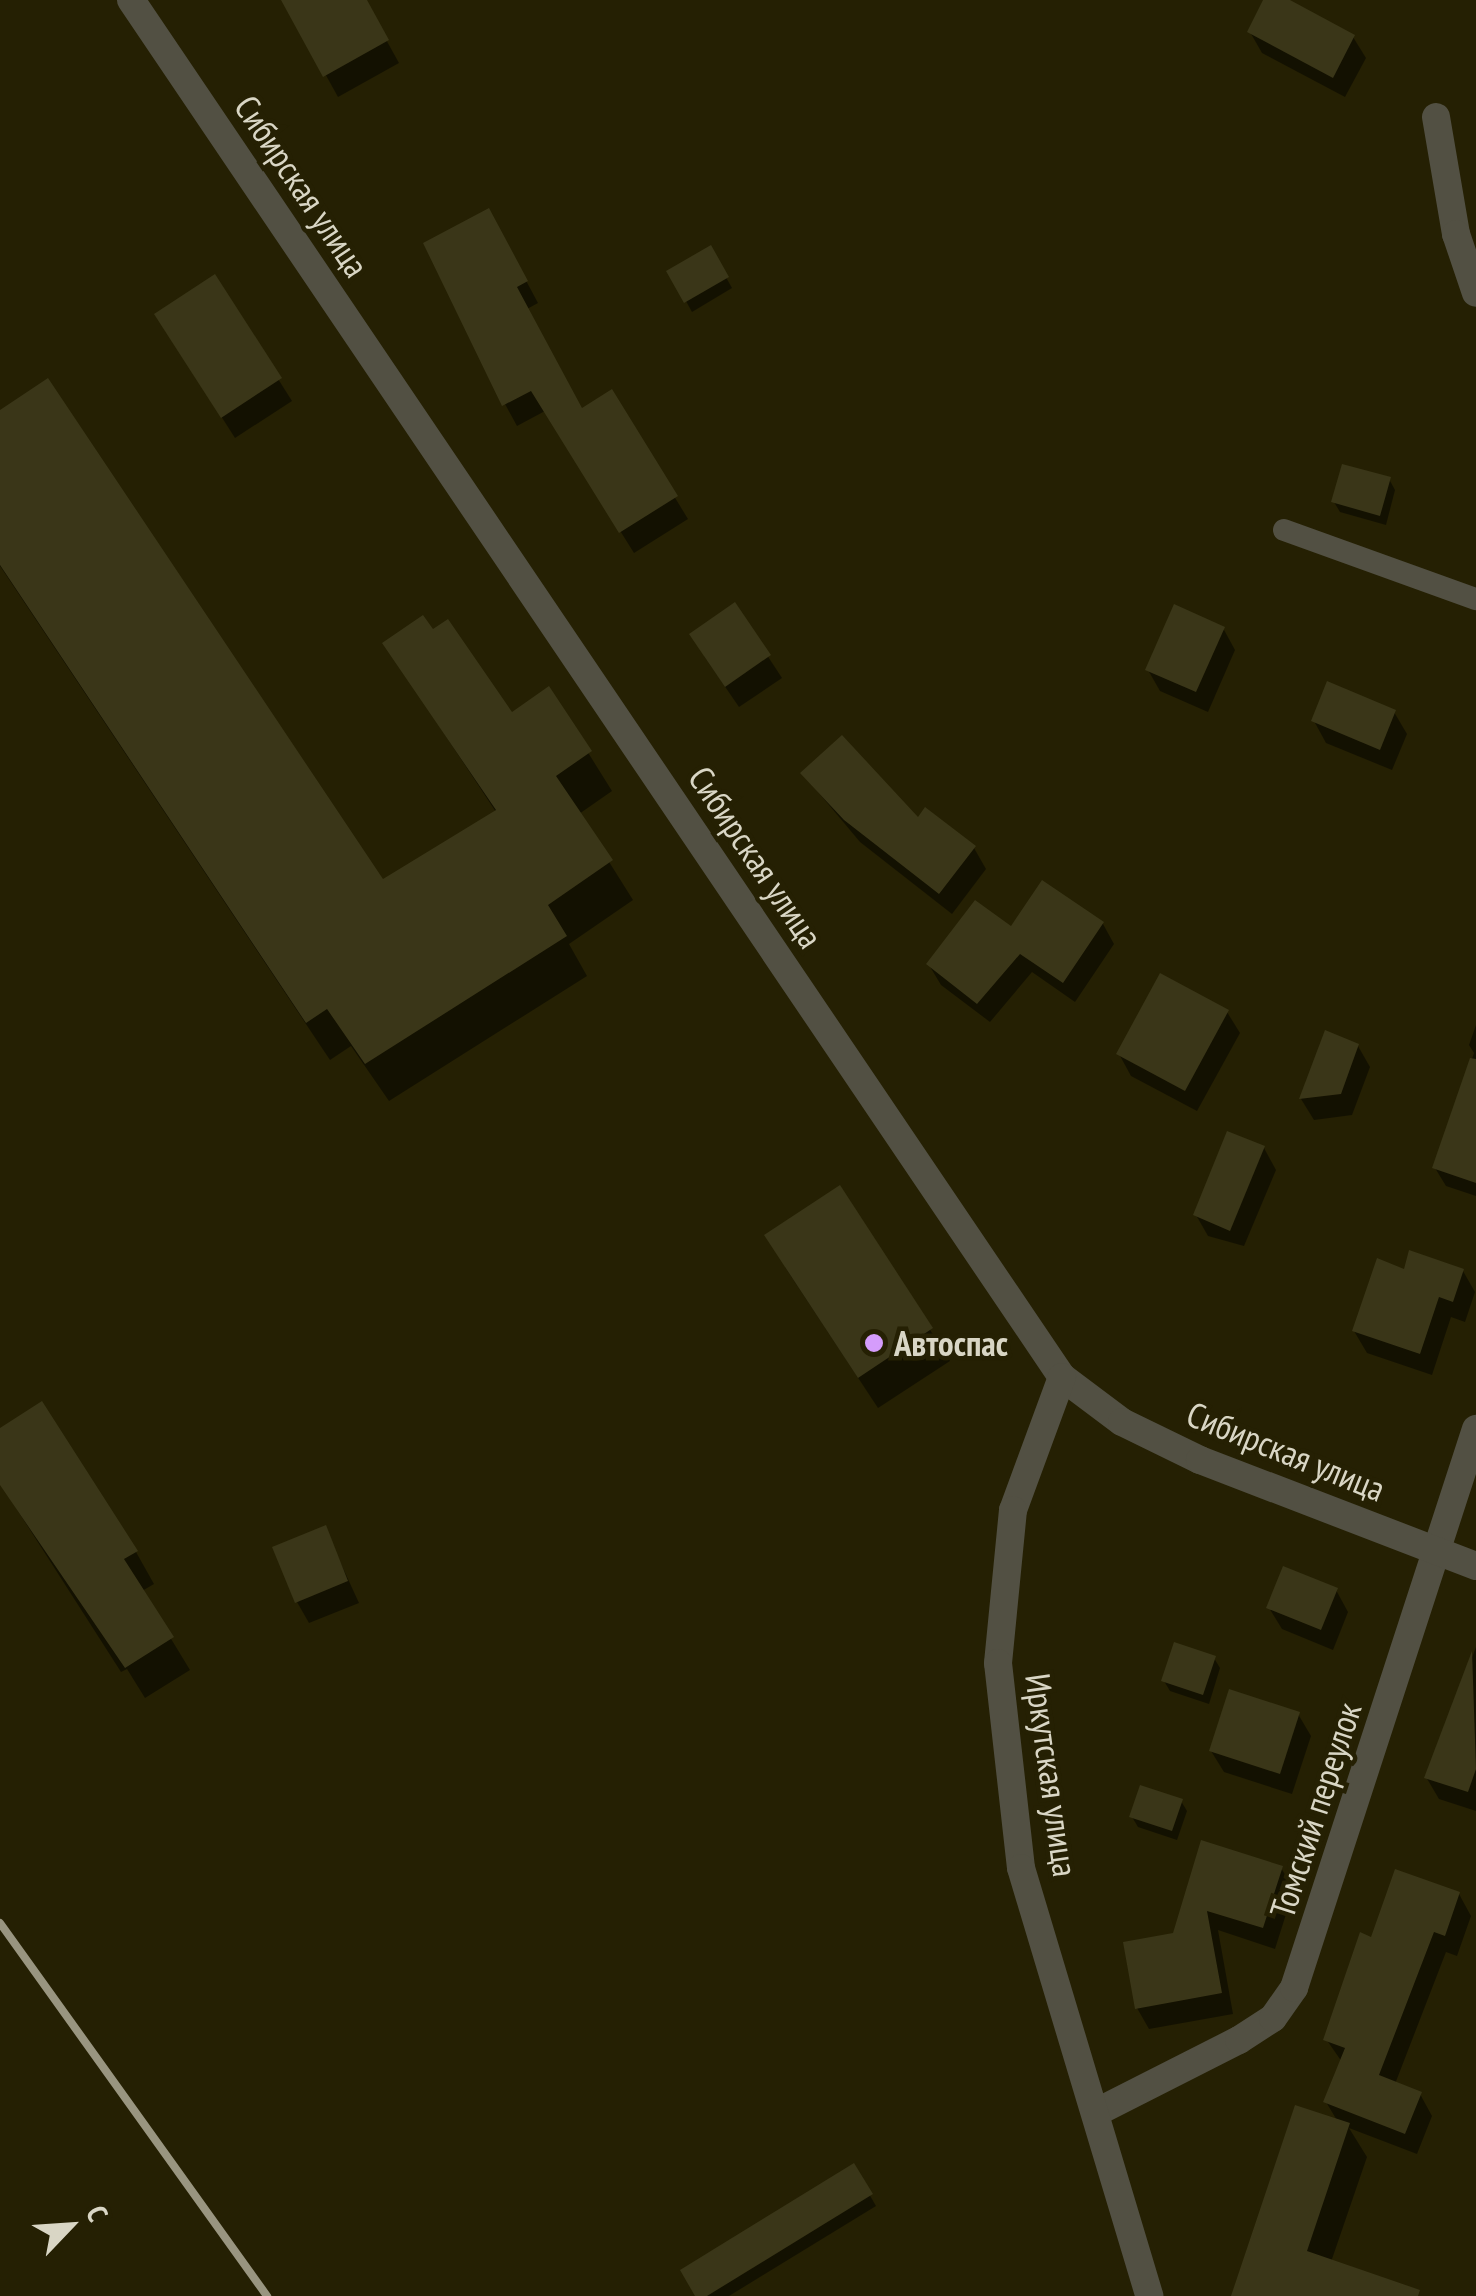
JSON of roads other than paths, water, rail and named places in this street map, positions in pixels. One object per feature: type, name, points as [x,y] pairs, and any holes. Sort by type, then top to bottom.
[{"type":"street","name":"Сибирская улица","points":[[131,0],[1062,1377],[1122,1422],[1200,1460],[1476,1566]]},
{"type":"street","points":[[1436,116],[1456,234],[1476,293]]},
{"type":"street","name":"Иркутская улица","points":[[1062,1377],[1012,1510],[998,1663],[1022,1868],[1149,2296]]},
{"type":"street","name":"Томский переулок","points":[[1097,2112],[1239,2040],[1274,2018],[1294,1988],[1476,1429]]},
{"type":"lane","points":[[1284,530],[1476,599]]},
{"type":"railway","points":[[0,1923],[267,2296]]},
{"type":"place","name":"Автоспас","points":[[874,1343]]}]
